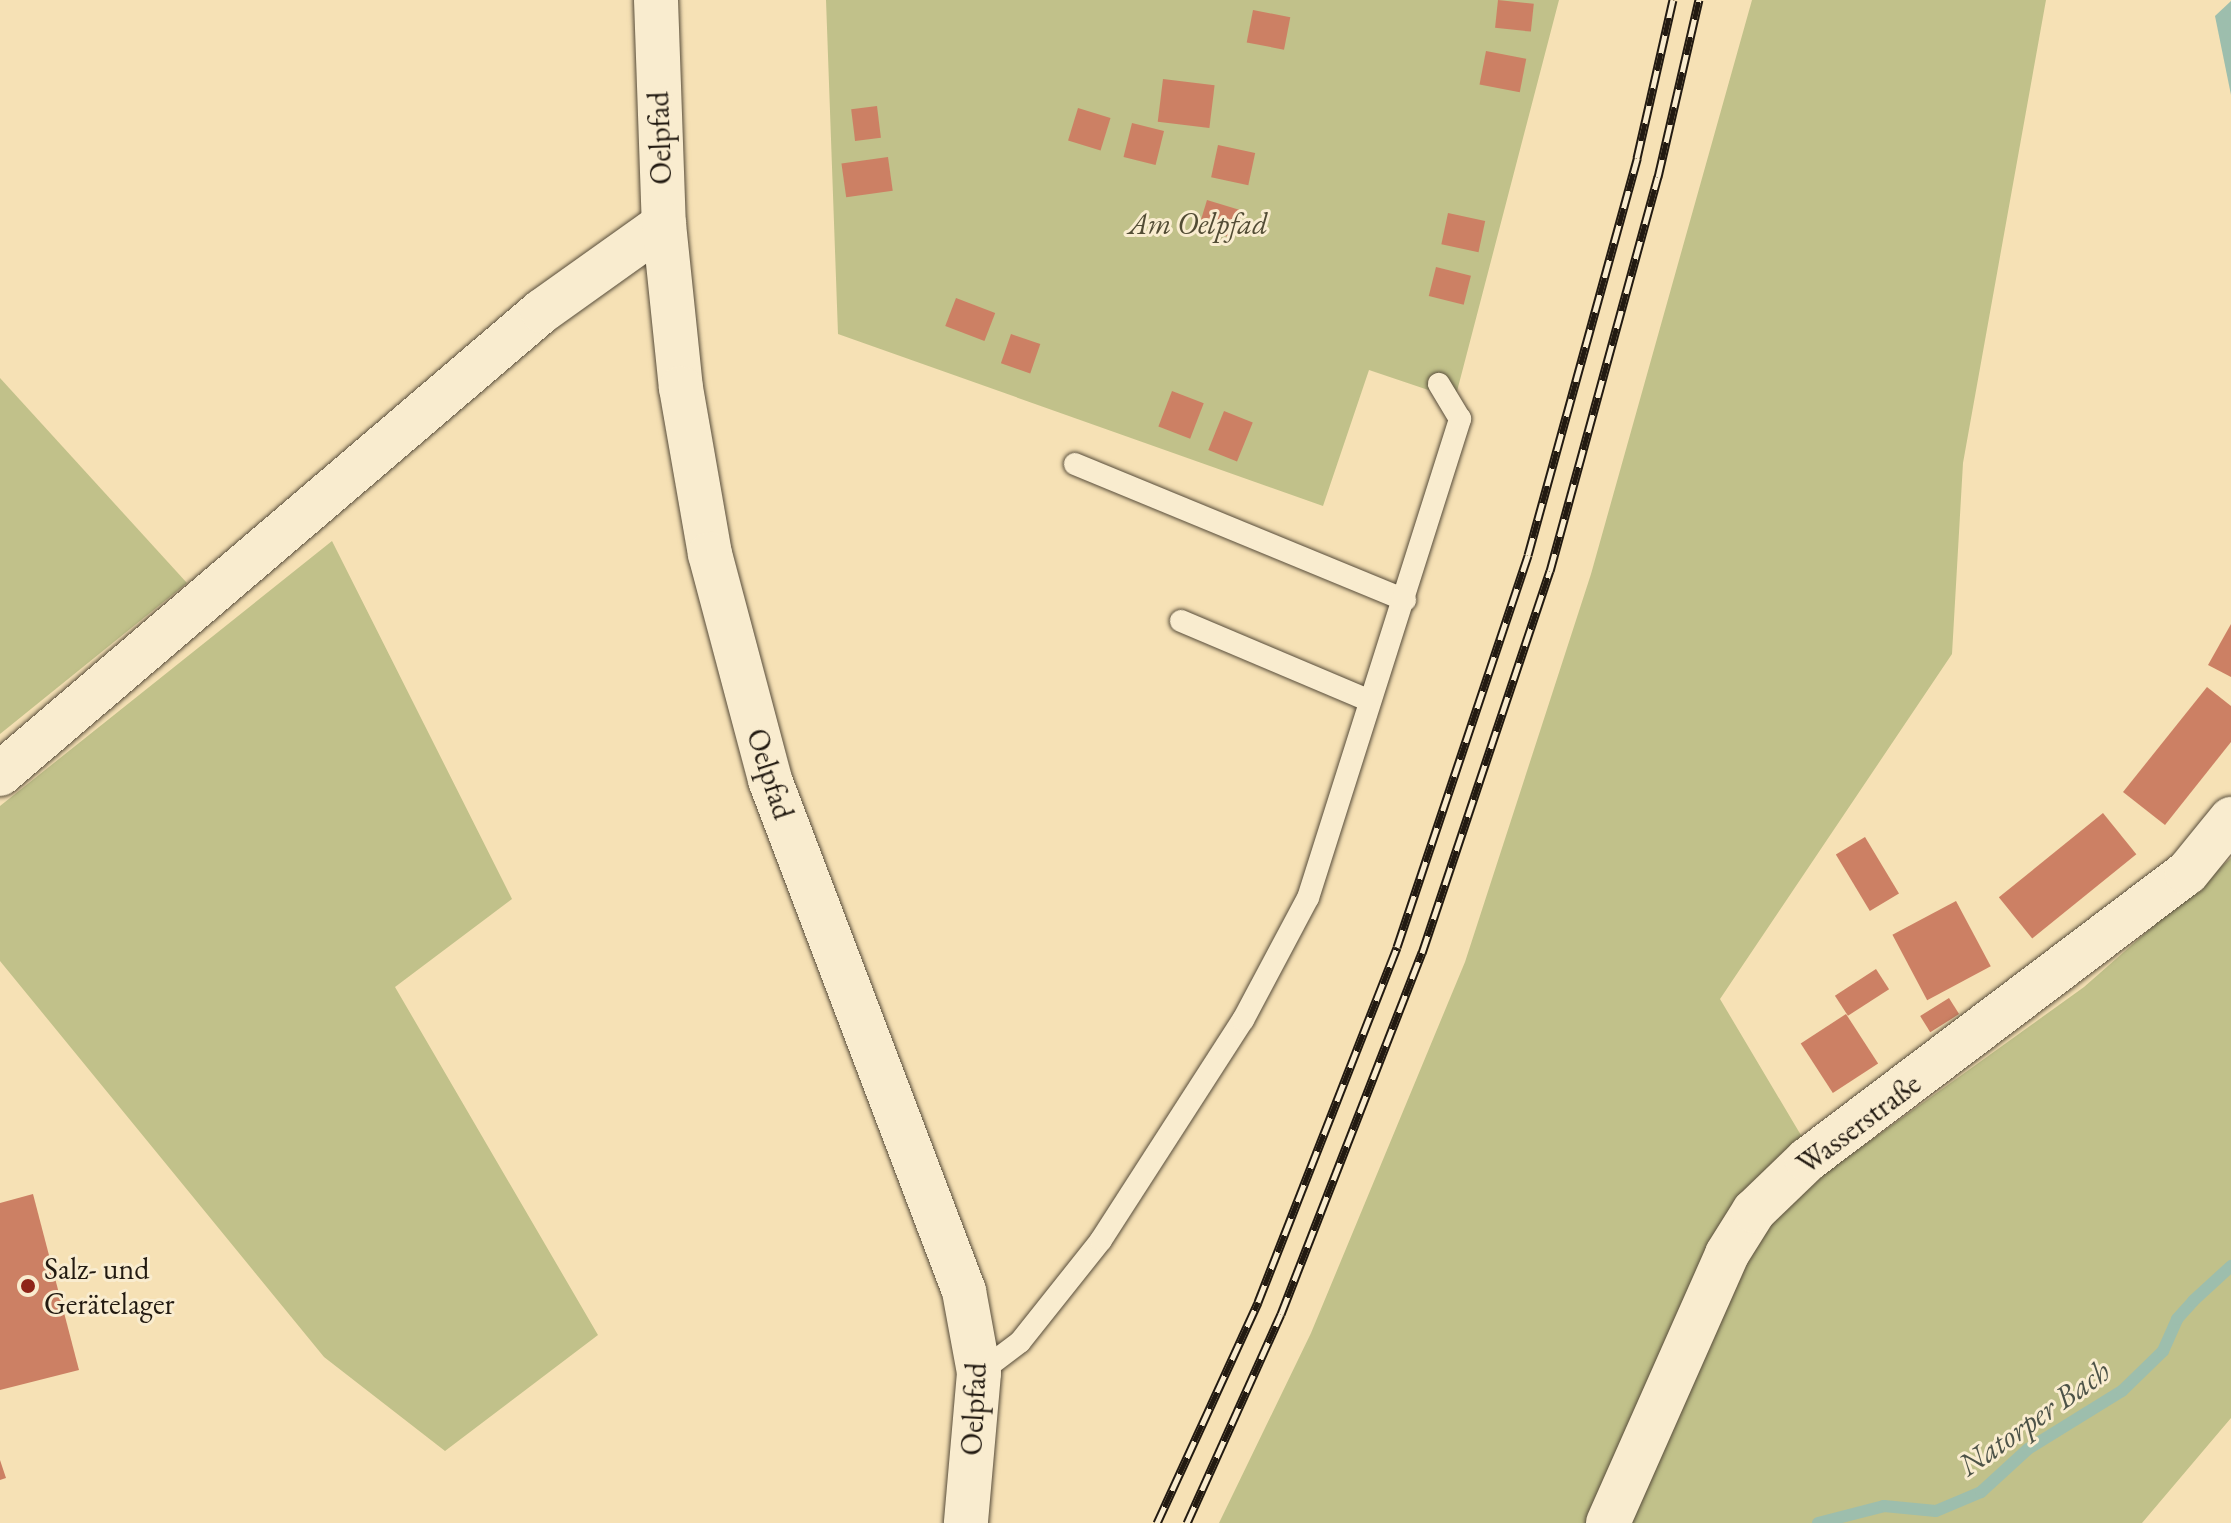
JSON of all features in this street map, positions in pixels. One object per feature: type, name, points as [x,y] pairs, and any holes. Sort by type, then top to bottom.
[{"type":"street","name":"Oelpfad","points":[[656,0],[664,224],[681,388],[734,658],[770,780],[843,982],[964,1291],[979,1373],[966,1523]]},
{"type":"street","points":[[0,774],[542,311],[664,224]]},
{"type":"street","name":"Wasserstraße","points":[[1608,1523],[1727,1254],[1754,1211],[1807,1160],[2187,873],[2231,819]]},
{"type":"lane","points":[[979,1373],[1020,1342],[1101,1240],[1243,1020],[1308,898],[1460,419],[1439,384]]},
{"type":"lane","points":[[1075,464],[1405,600]]},
{"type":"lane","points":[[1181,621],[1370,701]]},
{"type":"green space","name":"Am Oelpfad","points":[[826,0],[1559,0],[1455,399],[1369,370],[1323,506],[838,334]]},
{"type":"green space","points":[[1752,0],[2046,0],[1963,463],[1952,654],[1720,999],[1824,1174],[2084,987],[2231,858],[2231,1418],[2142,1523],[1219,1523],[1311,1333],[1465,962],[1591,574]]},
{"type":"green space","points":[[0,378],[187,583],[0,734]]},
{"type":"green space","points":[[332,541],[512,899],[395,987],[598,1335],[445,1451],[324,1357],[0,961],[0,806]]},
{"type":"shaded area","points":[[2231,1],[2231,95],[2215,16]]},
{"type":"building","points":[[1498,0],[1534,4],[1531,32],[1495,28]]},
{"type":"building","points":[[1253,10],[1290,17],[1284,50],[1247,42]]},
{"type":"building","points":[[1486,51],[1526,59],[1520,92],[1480,84]]},
{"type":"building","points":[[1163,79],[1215,85],[1209,128],[1158,122]]},
{"type":"building","points":[[877,106],[881,138],[855,141],[851,109]]},
{"type":"building","points":[[1078,108],[1111,118],[1101,150],[1068,141]]},
{"type":"building","points":[[1132,123],[1164,131],[1156,165],[1124,157]]},
{"type":"building","points":[[1218,145],[1255,153],[1248,185],[1211,177]]},
{"type":"building","points":[[888,157],[893,191],[846,197],[841,164]]},
{"type":"building","points":[[1207,200],[1242,211],[1234,239],[1199,228]]},
{"type":"building","points":[[1448,213],[1485,221],[1479,252],[1441,244]]},
{"type":"building","points":[[1436,267],[1471,276],[1464,305],[1429,296]]},
{"type":"building","points":[[956,298],[995,313],[984,341],[945,326]]},
{"type":"building","points":[[1011,334],[1040,344],[1030,373],[1001,363]]},
{"type":"building","points":[[1172,391],[1204,403],[1190,439],[1158,426]]},
{"type":"building","points":[[1224,411],[1253,423],[1237,462],[1208,450]]},
{"type":"building","points":[[2231,624],[2231,677],[2208,665]]},
{"type":"building","points":[[2207,687],[2231,706],[2231,742],[2165,825],[2123,792]]},
{"type":"building","points":[[2103,813],[2136,854],[2032,939],[1999,897]]},
{"type":"building","points":[[1865,837],[1899,894],[1870,911],[1836,855]]},
{"type":"building","points":[[1956,901],[1991,966],[1927,1000],[1892,935]]},
{"type":"building","points":[[1876,969],[1889,989],[1848,1016],[1835,996]]},
{"type":"building","points":[[1949,998],[1959,1014],[1930,1032],[1920,1016]]},
{"type":"building","points":[[1846,1014],[1878,1063],[1833,1093],[1801,1043]]},
{"type":"building","name":"Salz- und Gerätelager","points":[[33,1194],[79,1370],[0,1390],[0,1203]]},
{"type":"building","points":[[0,1460],[6,1478],[0,1480]]},
{"type":"waterway","name":"Natorper Bach","points":[[1818,1523],[1884,1506],[1936,1511],[1981,1492],[2028,1449],[2122,1391],[2163,1351],[2177,1319],[2231,1266]]},
{"type":"railway","points":[[1157,1523],[1258,1302],[1397,947],[1528,555],[1637,158],[1673,0]]},
{"type":"railway","points":[[1187,1523],[1281,1314],[1422,953],[1550,571],[1658,177],[1699,0]]},
{"type":"place","name":"Salz- und Gerätelager","points":[[28,1286]]}]
